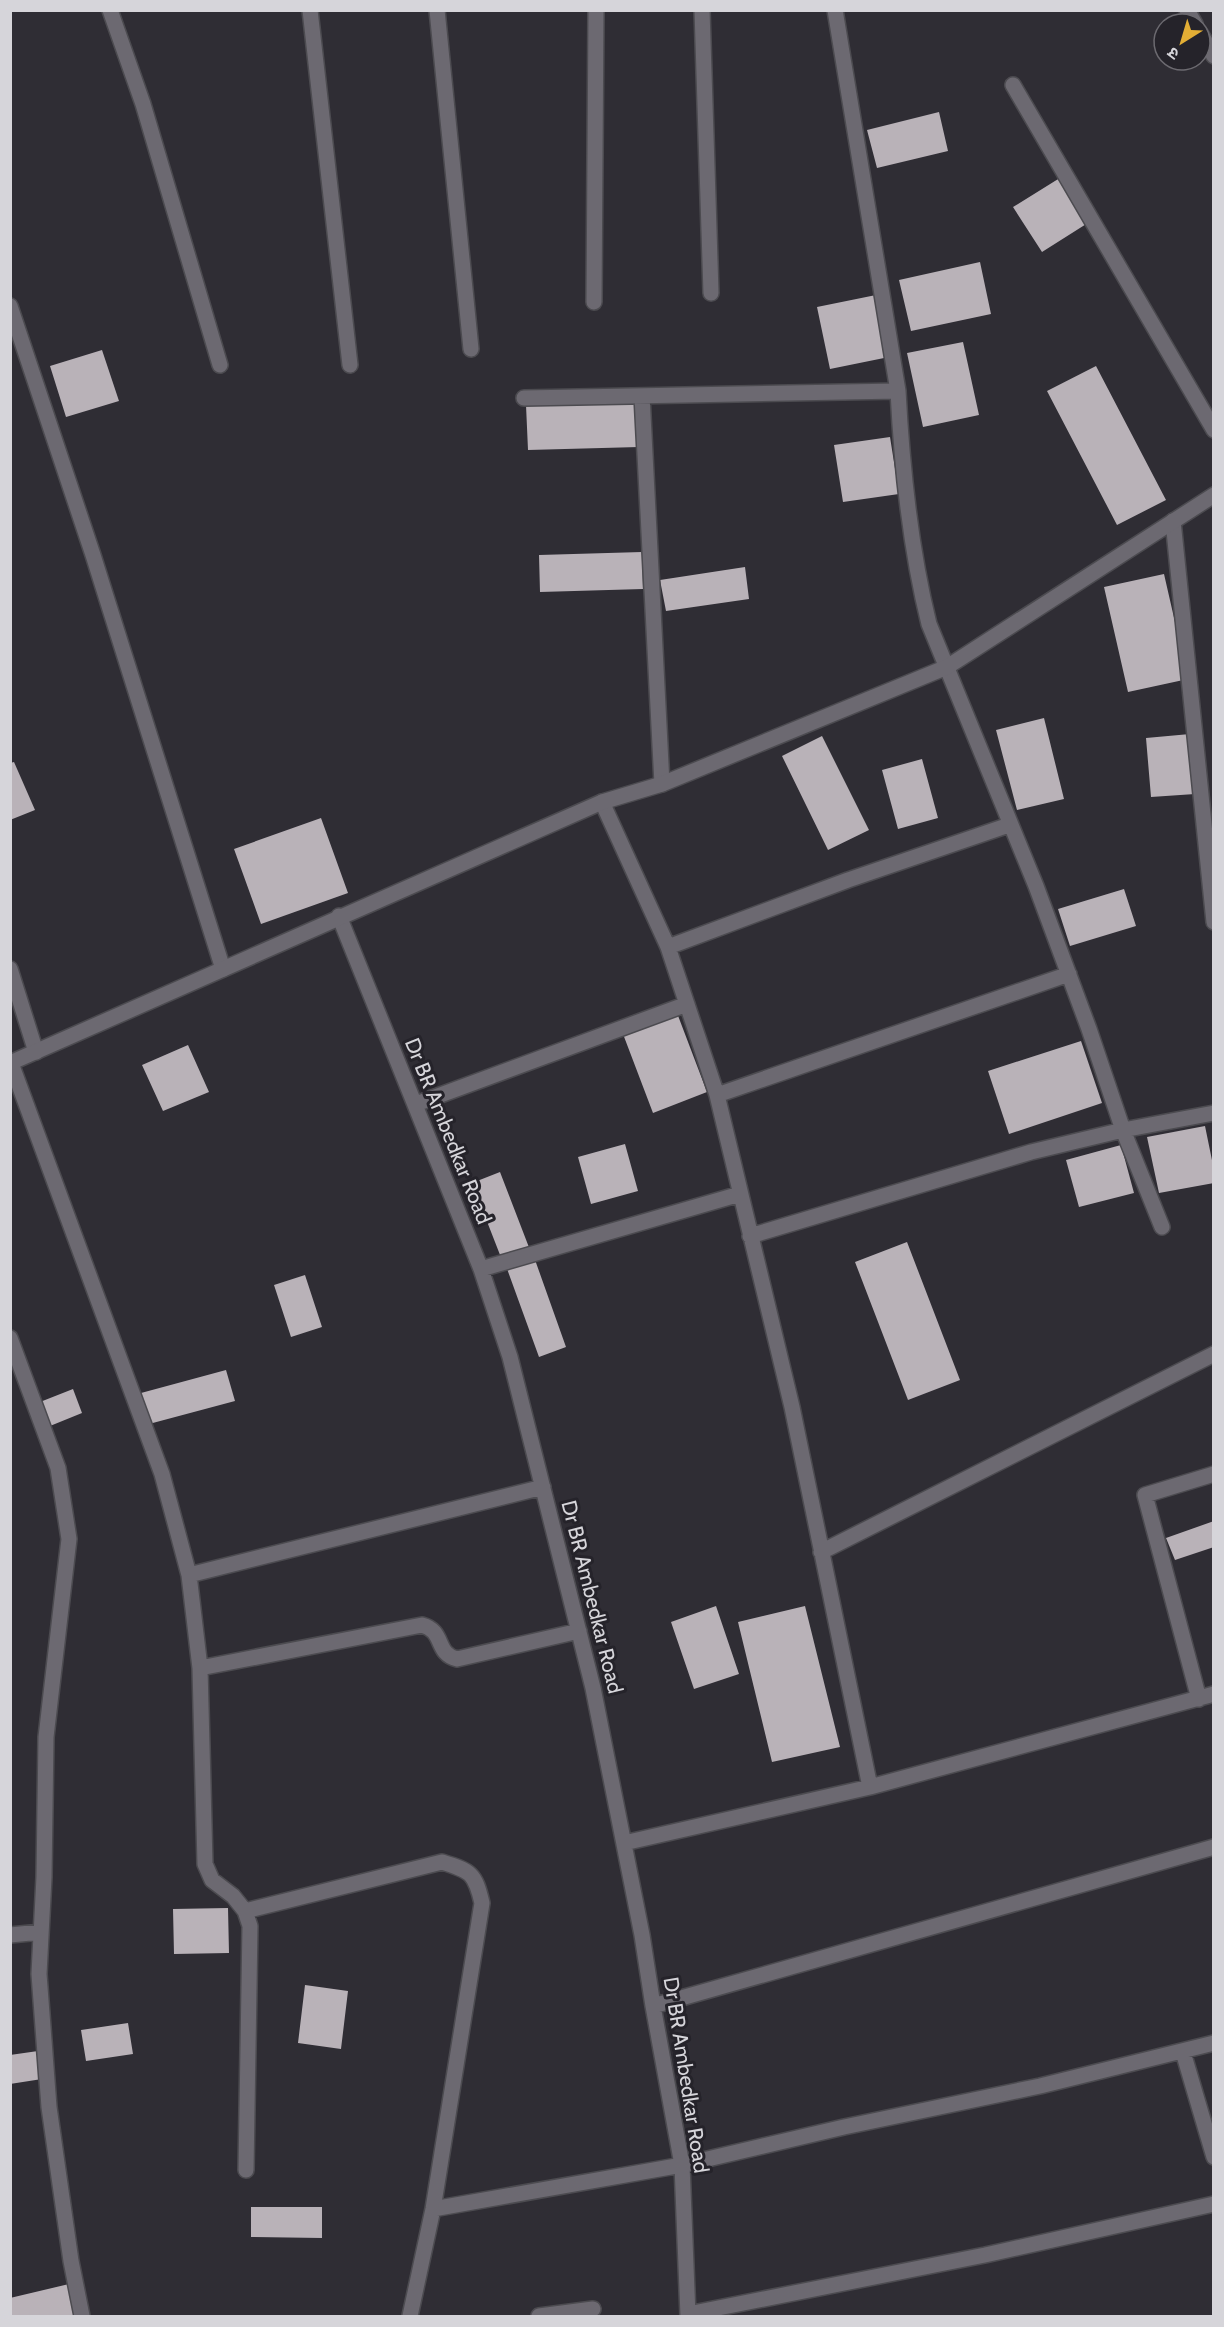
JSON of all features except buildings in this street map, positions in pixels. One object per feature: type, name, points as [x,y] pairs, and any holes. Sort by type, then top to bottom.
[{"type":"street","points":[[110,10],[143,104],[220,365]]},
{"type":"street","points":[[310,10],[350,365]]},
{"type":"street","points":[[437,10],[471,349]]},
{"type":"street","points":[[594,302],[596,10]]},
{"type":"street","points":[[702,10],[711,293]]},
{"type":"street","points":[[835,10],[898,391],[901,453],[919,584],[928,624],[1036,886],[1123,1130],[1162,1227]]},
{"type":"street","points":[[1013,85],[1214,430]]},
{"type":"street","points":[[10,306],[17,347],[96,566],[223,969]]},
{"type":"street","points":[[524,398],[898,391]]},
{"type":"street","points":[[642,396],[662,784]]},
{"type":"street","points":[[246,2170],[250,1926],[245,1911],[233,1896],[212,1880],[205,1864],[200,1668],[189,1575],[162,1474],[11,1063],[339,916],[602,802],[662,784],[947,667],[1214,495]]},
{"type":"street","points":[[1173,521],[1214,922]]},
{"type":"street","points":[[602,802],[668,947],[717,1095],[792,1407],[870,1786]]},
{"type":"street","points":[[668,947],[848,880],[1009,825]]},
{"type":"street","name":"Dr BR Ambedkar Road","points":[[339,916],[481,1269],[510,1357],[579,1631],[593,1688],[642,1935],[682,2165],[688,2315]]},
{"type":"street","points":[[10,969],[36,1052]]},
{"type":"street","points":[[717,1095],[1069,974]]},
{"type":"street","points":[[416,1104],[687,1004]]},
{"type":"street","points":[[750,1236],[1031,1152],[1123,1130],[1214,1113]]},
{"type":"street","points":[[481,1269],[740,1194]]},
{"type":"street","points":[[10,1338],[58,1468],[69,1539],[46,1737],[39,1974],[49,2107],[71,2261],[82,2316]]},
{"type":"street","points":[[821,1552],[1214,1354]]},
{"type":"street","points":[[624,1843],[870,1786],[1206,1696],[1145,1495],[1214,1474]]},
{"type":"street","points":[[189,1575],[543,1487]]},
{"type":"street","points":[[200,1668],[422,1625],[436,1633],[442,1650],[448,1657],[457,1659],[579,1631]]},
{"type":"street","points":[[653,2006],[1214,1847]]},
{"type":"street","points":[[245,1911],[442,1862],[465,1869],[477,1882],[482,1903],[433,2210],[410,2316]]},
{"type":"street","points":[[10,1935],[40,1932]]},
{"type":"street","points":[[433,2210],[682,2165],[844,2127],[1040,2086],[1214,2043]]},
{"type":"street","points":[[1183,2052],[1214,2157]]},
{"type":"street","points":[[688,2315],[985,2256],[1214,2204]]},
{"type":"street","points":[[539,2316],[593,2309]]}]
